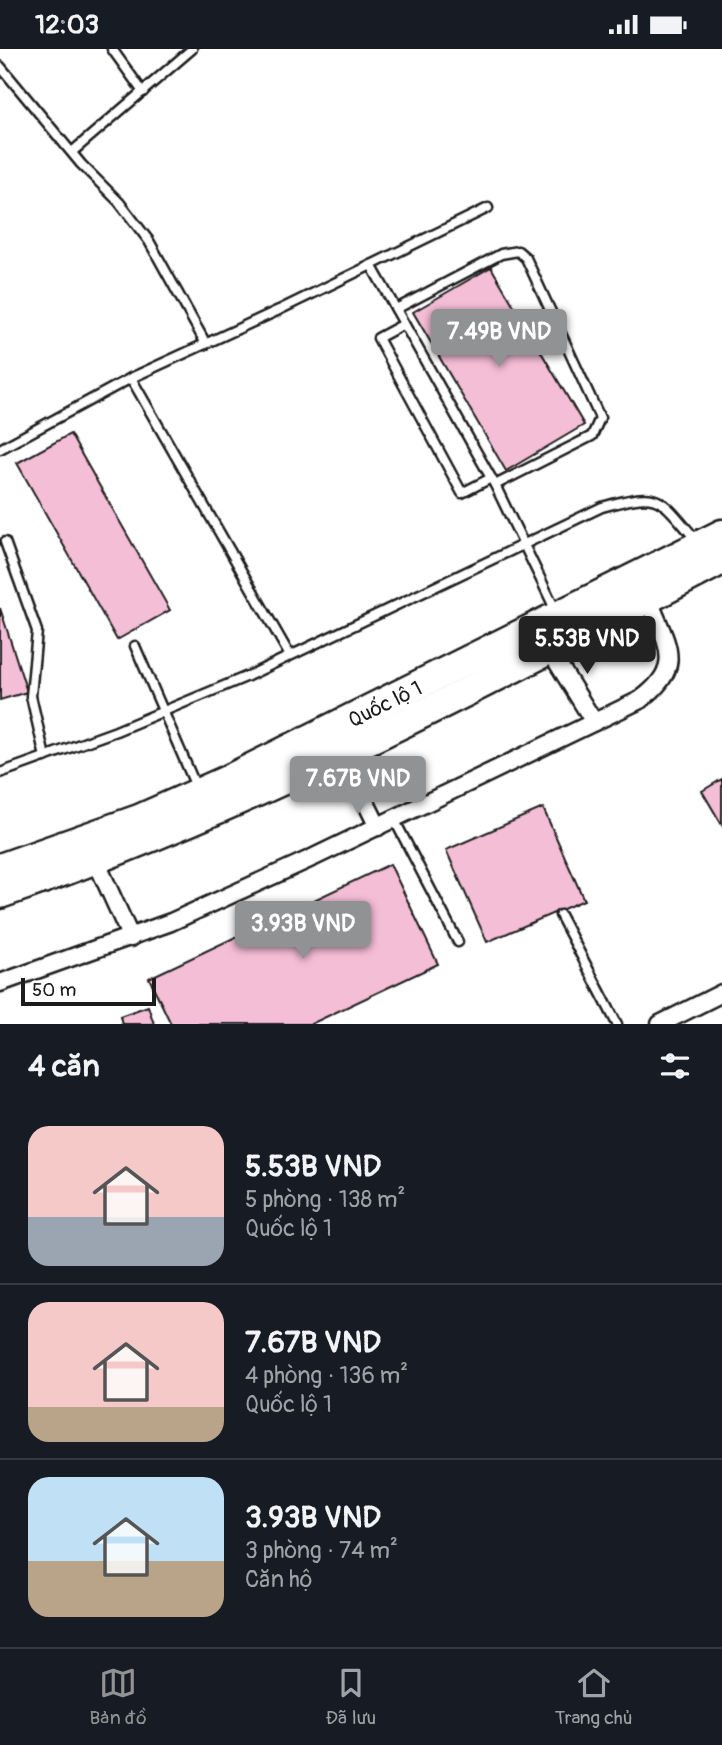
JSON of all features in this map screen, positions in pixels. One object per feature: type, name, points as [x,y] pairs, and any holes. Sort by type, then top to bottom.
[{"type":"highway","name":"Quốc lộ 1","points":[[0,894],[96,861],[342,754],[648,598],[715,546]]},
{"type":"highway","name":"Quốc lộ 1","points":[[0,868],[139,819],[268,761],[559,617],[715,546]]},
{"type":"street","points":[[0,983],[131,938],[377,827],[640,700],[658,687],[667,675],[669,659],[664,637],[648,598]]},
{"type":"street","points":[[549,649],[594,722]]},
{"type":"street","points":[[342,754],[377,827]]},
{"type":"street","points":[[96,861],[131,938]]},
{"type":"street","points":[[660,1024],[722,993]]},
{"type":"lane","points":[[112,49],[143,92]]},
{"type":"lane","points":[[72,152],[192,49]]},
{"type":"lane","points":[[0,66],[72,152],[119,202],[149,241],[206,344]]},
{"type":"lane","points":[[0,449],[131,378],[488,208]]},
{"type":"lane","points":[[396,309],[501,254],[518,251],[526,258],[600,418],[592,436],[462,493],[378,338],[404,324]]},
{"type":"lane","points":[[371,265],[493,481],[559,617]]},
{"type":"lane","points":[[131,378],[289,654]]},
{"type":"lane","points":[[0,773],[164,712],[247,676],[602,507],[647,496],[664,502],[715,546]]},
{"type":"lane","points":[[5,542],[37,631],[31,697],[45,757]]},
{"type":"lane","points":[[135,646],[198,792]]},
{"type":"lane","points":[[394,819],[458,942]]},
{"type":"lane","points":[[559,915],[617,1024]]},
{"type":"building","points":[[491,267],[584,425],[506,471],[413,312]]},
{"type":"building","points":[[70,434],[170,610],[117,640],[17,463]]},
{"type":"building","points":[[0,608],[27,692],[0,700]]},
{"type":"building","points":[[722,779],[722,825],[702,791]]},
{"type":"building","points":[[543,808],[584,900],[487,942],[446,850]]},
{"type":"building","points":[[390,864],[438,964],[311,1024],[171,1024],[149,978]]},
{"type":"building","points":[[148,1006],[154,1024],[122,1024],[120,1016]]}]
